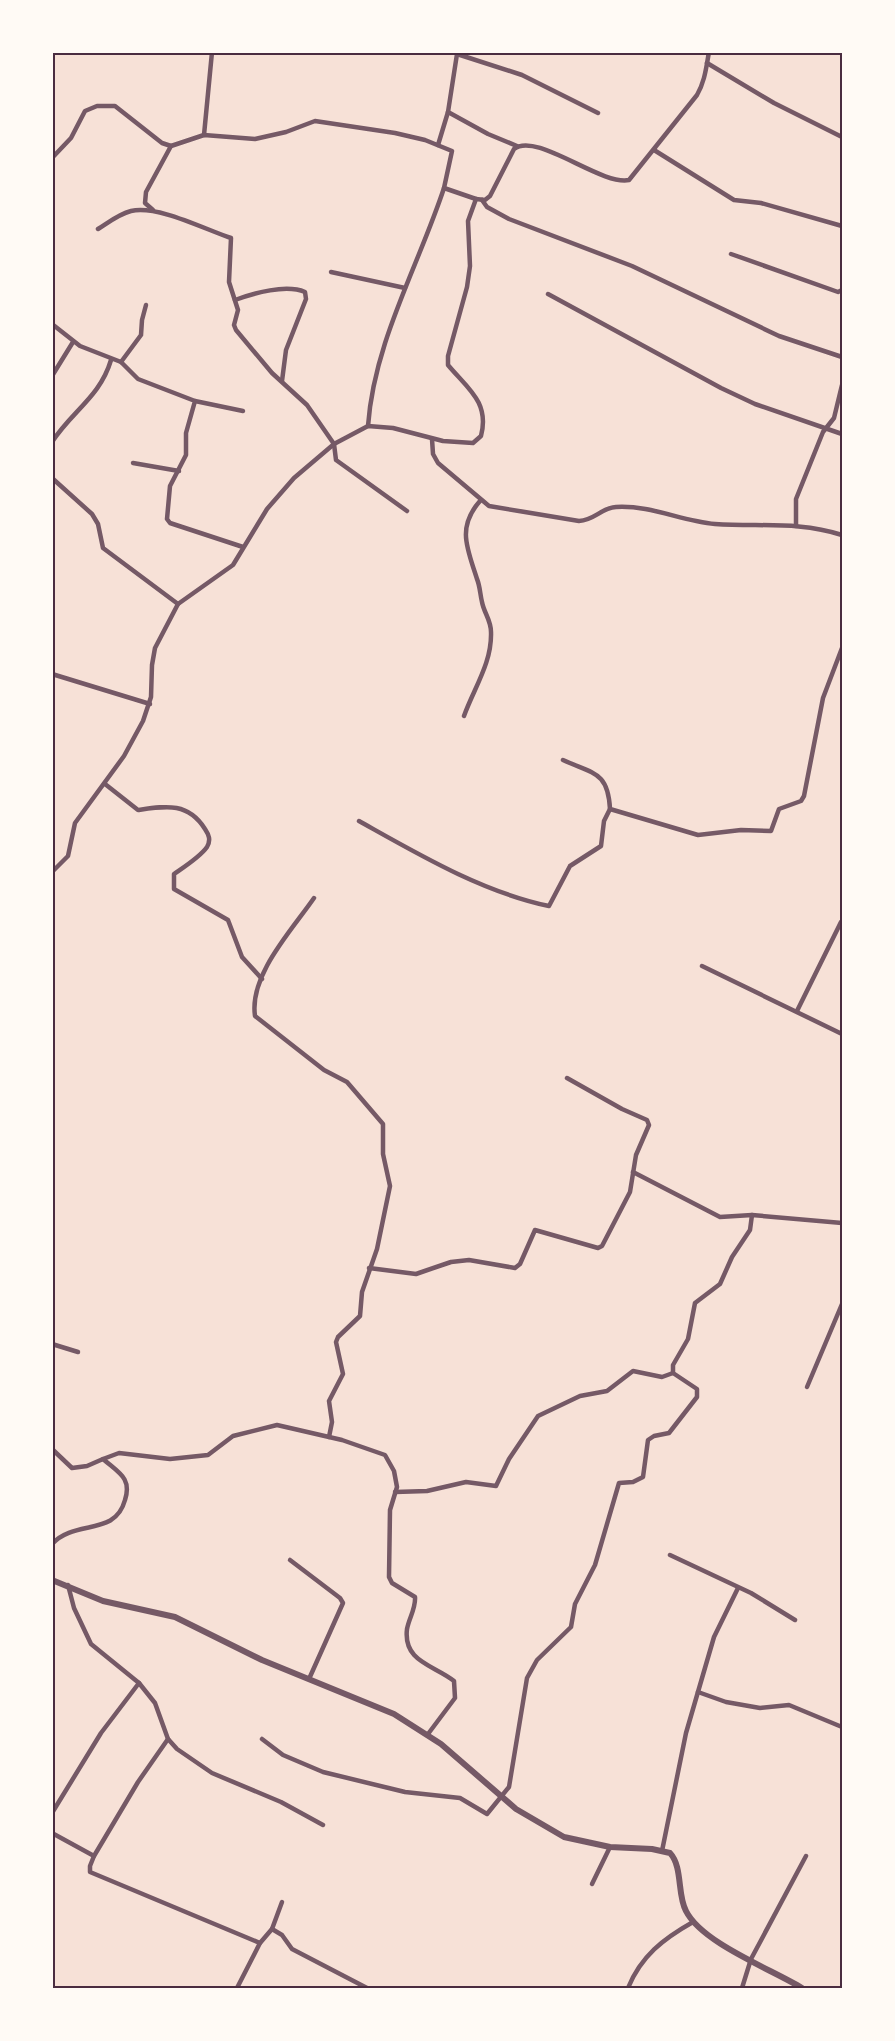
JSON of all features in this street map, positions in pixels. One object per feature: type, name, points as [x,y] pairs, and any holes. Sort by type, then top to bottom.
[{"type":"street","points":[[204,135],[212,52]]},
{"type":"street","points":[[448,112],[488,134],[518,146],[528,144],[624,181],[631,178],[654,150],[702,86],[709,52]]},
{"type":"street","points":[[438,145],[448,112],[457,53],[522,75],[598,113]]},
{"type":"street","points":[[707,63],[774,103],[843,137]]},
{"type":"street","points":[[52,158],[70,138],[85,111],[97,106],[115,106],[162,143],[171,146],[204,135],[255,139],[315,121],[395,133],[438,145],[453,153],[427,238],[405,288],[378,364],[368,426]]},
{"type":"street","points":[[153,210],[146,203],[146,192],[171,146]]},
{"type":"street","points":[[52,872],[68,856],[75,823],[105,784],[133,740],[150,704],[155,648],[178,604],[233,565],[282,490],[334,444],[368,426],[393,428],[432,439],[473,443],[481,436],[483,409],[479,400],[469,385],[451,369],[447,361],[468,287],[470,266],[468,221],[479,200],[490,196],[518,146]]},
{"type":"street","points":[[654,150],[734,200],[761,203],[843,226]]},
{"type":"street","points":[[444,188],[479,200],[490,210],[509,219],[632,266],[779,336],[843,357]]},
{"type":"street","points":[[98,229],[121,214],[134,210],[153,210],[231,238],[229,282],[238,310],[234,327],[261,361],[307,405],[334,444],[336,460],[407,511]]},
{"type":"street","points":[[731,254],[838,292],[843,290]]},
{"type":"street","points":[[331,272],[405,288]]},
{"type":"street","points":[[236,300],[269,291],[299,290],[305,292],[306,299],[286,350],[282,381]]},
{"type":"street","points":[[548,294],[721,388],[755,404],[843,434]]},
{"type":"street","points":[[121,362],[141,335],[146,305]]},
{"type":"street","points":[[52,324],[73,342],[111,360],[121,362],[138,379],[195,401],[243,411]]},
{"type":"street","points":[[52,376],[73,342]]},
{"type":"street","points":[[52,442],[67,422],[94,395],[111,360]]},
{"type":"street","points":[[796,526],[796,500],[823,432],[837,410],[843,385]]},
{"type":"street","points":[[195,401],[186,433],[188,447],[179,471],[170,486],[166,513],[170,523],[243,547]]},
{"type":"street","points":[[432,439],[433,457],[480,501],[493,508],[579,521],[591,519],[610,507],[640,506],[715,524],[817,527],[843,535]]},
{"type":"street","points":[[133,463],[179,471]]},
{"type":"street","points":[[52,478],[92,514],[98,524],[103,548],[178,604]]},
{"type":"street","points":[[464,716],[484,671],[491,635],[489,618],[482,603],[477,579],[466,548],[470,513],[480,501]]},
{"type":"street","points":[[610,809],[698,835],[741,830],[771,831],[779,809],[801,801],[804,796],[823,698],[842,649]]},
{"type":"street","points":[[52,674],[150,704]]},
{"type":"street","points":[[359,821],[421,856],[508,894],[549,906],[570,866],[601,846],[603,825],[610,809],[609,791],[603,779],[563,760]]},
{"type":"street","points":[[105,784],[135,809],[159,807],[183,809],[197,816],[208,834],[209,843],[204,850],[174,874],[174,889],[228,920],[242,957],[262,979]]},
{"type":"street","points":[[314,898],[273,954],[262,979],[255,1005],[256,1020],[324,1070],[347,1082],[383,1124],[383,1154],[390,1186],[379,1241],[362,1292],[360,1316],[338,1336],[336,1342],[343,1374],[329,1401],[332,1422],[329,1437]]},
{"type":"street","points":[[798,1011],[841,922]]},
{"type":"street","points":[[702,966],[843,1034]]},
{"type":"street","points":[[369,1268],[416,1274],[451,1262],[469,1260],[515,1268],[520,1264],[535,1230],[600,1247],[630,1192],[638,1148],[648,1130],[647,1120],[622,1109],[567,1078]]},
{"type":"street","points":[[633,1172],[714,1216],[752,1215],[843,1223]]},
{"type":"street","points":[[673,1374],[673,1365],[688,1339],[695,1303],[720,1284],[732,1257],[750,1230],[752,1215]]},
{"type":"street","points":[[807,1387],[843,1304]]},
{"type":"street","points":[[52,1344],[78,1352]]},
{"type":"street","points":[[262,1739],[283,1755],[323,1772],[405,1792],[460,1798],[487,1814],[502,1797],[510,1780],[527,1678],[537,1660],[571,1627],[575,1604],[595,1565],[620,1483],[633,1482],[643,1477],[648,1440],[654,1436],[669,1433],[697,1397],[697,1389],[673,1374],[662,1377],[633,1371],[607,1391],[580,1396],[539,1415],[509,1459],[496,1486],[466,1482],[427,1491],[395,1492]]},
{"type":"street","points":[[52,1449],[72,1468],[87,1467],[119,1453],[170,1459],[208,1455],[232,1436],[272,1425],[282,1425],[385,1455],[394,1471],[395,1492],[390,1510],[389,1571],[392,1583],[415,1597],[407,1635],[411,1650],[416,1660],[443,1672],[454,1681],[455,1698],[428,1734]]},
{"type":"street","points":[[52,1544],[74,1531],[113,1521],[122,1512],[129,1484],[103,1459]]},
{"type":"street","points":[[670,1555],[738,1588],[795,1620]]},
{"type":"street","points":[[290,1560],[340,1598],[343,1603],[309,1679]]},
{"type":"street","points":[[52,1580],[103,1601],[175,1617],[262,1660],[394,1714],[428,1734],[527,1817],[557,1834],[610,1847],[662,1851],[673,1857],[681,1899],[693,1922],[713,1939],[802,1989]]},
{"type":"street","points":[[68,1585],[74,1608],[91,1644],[140,1683],[155,1703],[168,1738],[177,1749],[212,1773],[281,1802],[323,1825]]},
{"type":"street","points":[[662,1851],[686,1733],[716,1630],[738,1588]]},
{"type":"street","points":[[52,1813],[100,1733],[140,1683]]},
{"type":"street","points":[[698,1692],[726,1702],[760,1708],[789,1705],[843,1727]]},
{"type":"street","points":[[168,1738],[138,1782],[94,1856],[90,1866],[93,1874],[260,1943]]},
{"type":"street","points":[[52,1833],[94,1856]]},
{"type":"street","points":[[592,1884],[610,1847]]},
{"type":"street","points":[[742,1989],[751,1959],[806,1856]]},
{"type":"street","points":[[237,1989],[260,1943],[272,1929],[282,1902]]},
{"type":"street","points":[[628,1989],[634,1973],[650,1952],[666,1938],[693,1922]]},
{"type":"street","points":[[272,1929],[282,1935],[292,1949],[367,1989]]}]
